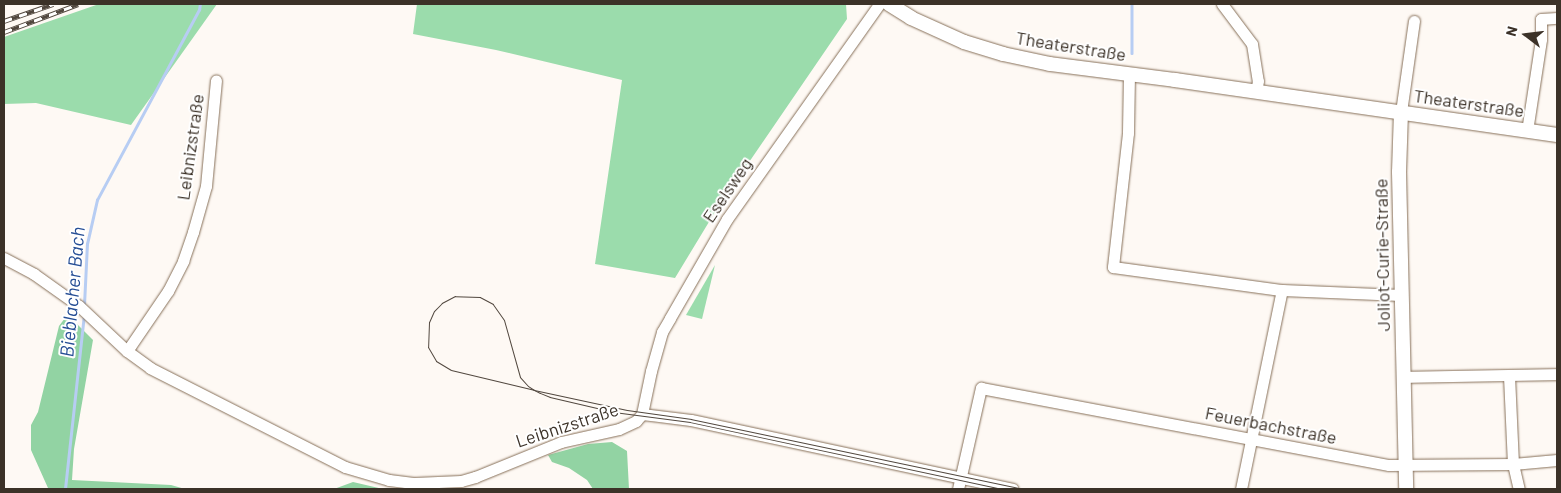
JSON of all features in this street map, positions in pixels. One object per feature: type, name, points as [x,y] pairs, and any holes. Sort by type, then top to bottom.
[{"type":"main road","name":"Theaterstraße","points":[[889,4],[937,31],[995,52],[1050,64],[1256,91],[1557,135]]},
{"type":"main road","name":"Joliot-Curie-Straße","points":[[1401,112],[1401,295],[1406,489]]},
{"type":"street","name":"Eselsweg","points":[[642,414],[660,340],[670,318],[727,219],[879,4]]},
{"type":"street","points":[[1222,4],[1252,44],[1258,81],[1256,91]]},
{"type":"street","points":[[1527,131],[1541,39],[1541,19],[1557,18]]},
{"type":"street","name":"Joliot-Curie-Straße","points":[[1401,112],[1414,21]]},
{"type":"street","points":[[1129,74],[1128,133],[1113,267],[1282,290],[1401,295]]},
{"type":"street","name":"Leibnizstraße","points":[[127,351],[168,290],[193,232],[206,186],[216,80]]},
{"type":"street","name":"Leibnizstraße","points":[[4,258],[34,274],[79,306],[127,351],[150,368],[176,383],[345,467],[389,480],[415,483],[461,481],[561,442],[618,429],[636,421],[642,414],[691,420],[960,484],[1013,489]]},
{"type":"street","points":[[1241,489],[1282,290]]},
{"type":"street","points":[[1403,377],[1557,374]]},
{"type":"street","points":[[1509,376],[1513,464],[1519,489]]},
{"type":"street","name":"Feuerbachstraße","points":[[960,484],[981,388],[1389,465],[1513,464],[1557,460]]},
{"type":"green space","points":[[99,4],[217,4],[131,125],[36,103],[4,104],[4,37]]},
{"type":"green space","points":[[417,4],[846,4],[847,19],[715,212],[675,278],[595,264],[622,80],[496,50],[413,34]]},
{"type":"green space","points":[[715,265],[702,319],[686,315]]},
{"type":"green space","points":[[65,318],[76,323],[93,340],[74,449],[72,480],[171,485],[185,489],[45,489],[48,488],[31,450],[31,425],[38,412],[59,326]]},
{"type":"green space","points":[[612,442],[627,451],[629,489],[593,489],[587,480],[569,468],[552,462],[548,455],[588,444]]},
{"type":"green space","points":[[353,482],[383,489],[334,489]]},
{"type":"waterway","name":"Bieblacher Bach","points":[[84,305],[87,244],[97,200],[199,10],[200,4]]},
{"type":"waterway","points":[[1132,4],[1132,53]]},
{"type":"waterway","name":"Bieblacher Bach","points":[[65,489],[84,315]]},
{"type":"tram line","points":[[1002,489],[690,422],[614,412],[550,397],[534,390],[520,377],[504,320],[493,304],[480,297],[455,296],[442,303],[434,311],[429,322],[428,347],[436,361],[451,370],[534,390],[627,410],[691,419],[1022,489]]},
{"type":"railway","points":[[4,21],[53,4]]},
{"type":"railway","points":[[4,32],[78,4]]}]
